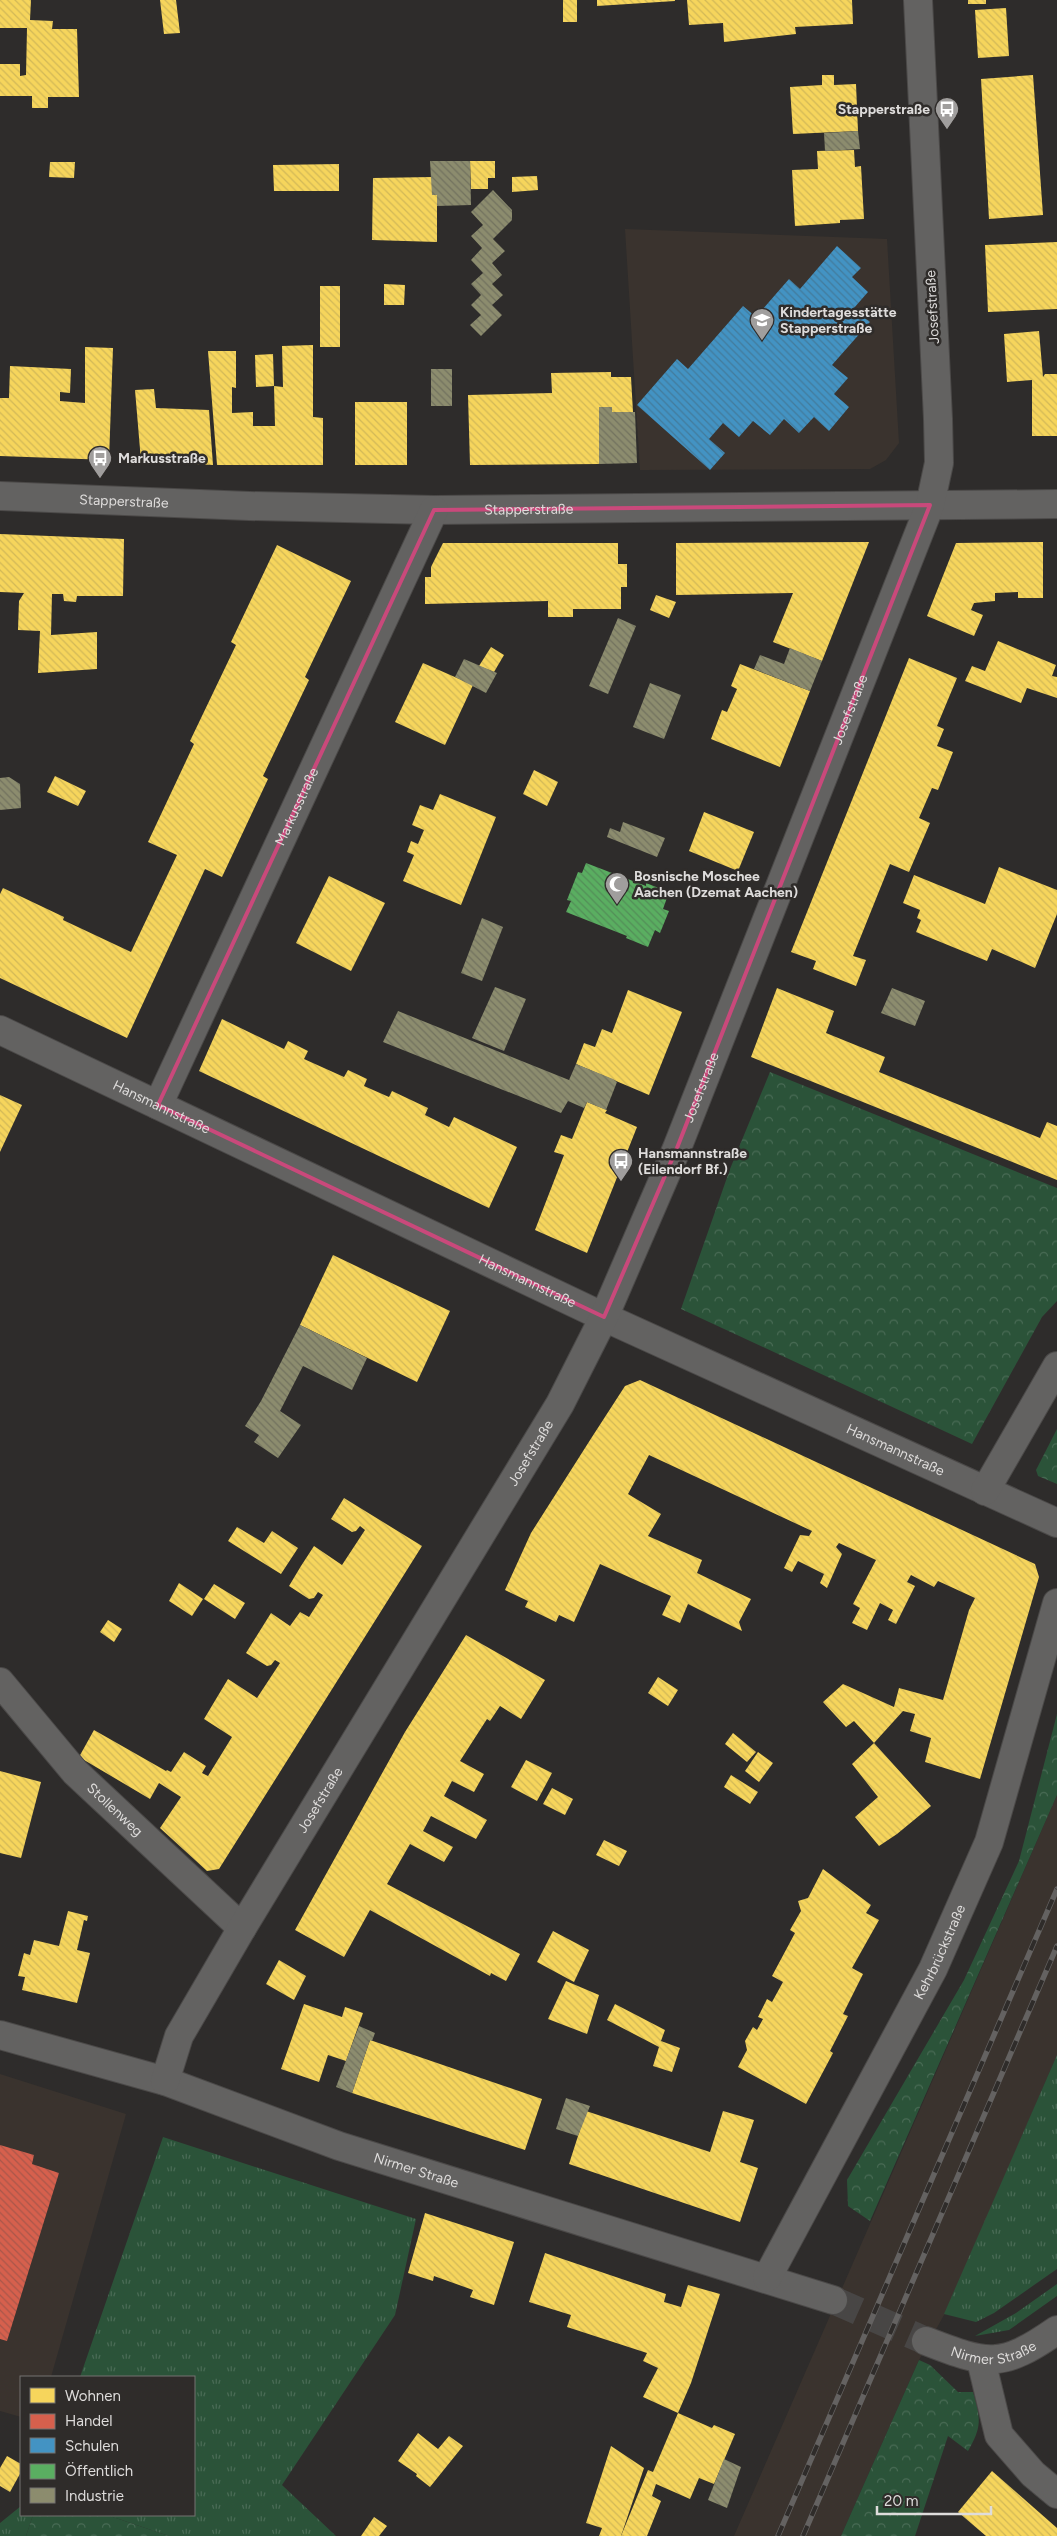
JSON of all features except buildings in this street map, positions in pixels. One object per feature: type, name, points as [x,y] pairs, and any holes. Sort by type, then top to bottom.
[{"type":"street","name":"Josefstraße","points":[[164,2081],[179,2036],[242,1928],[560,1404],[604,1317],[678,1148],[930,505],[939,463],[918,0]]},
{"type":"street","name":"Stapperstraße","points":[[0,496],[240,506],[434,510],[1057,504]]},
{"type":"street","name":"Markusstraße","points":[[158,1105],[434,510]]},
{"type":"street","name":"Hansmannstraße","points":[[0,1030],[604,1317],[1057,1523]]},
{"type":"street","points":[[985,1491],[1057,1366]]},
{"type":"street","name":"Kehrbrückstraße","points":[[767,2278],[933,1969],[989,1842],[1057,1603]]},
{"type":"street","name":"Stollenweg","points":[[0,1682],[75,1772],[242,1928]]},
{"type":"street","name":"Nirmer Straße","points":[[0,2035],[164,2081],[339,2146],[833,2300]]},
{"type":"street","name":"Nirmer Straße","points":[[926,2341],[981,2360],[1004,2360],[1035,2346],[1057,2330]]},
{"type":"street","points":[[981,2360],[999,2435],[1033,2474],[1057,2494]]},
{"type":"highlighted area","points":[[930,505],[677,1148],[604,1317],[158,1105],[434,510]]},
{"type":"shaded area","name":"Kindertagesstätte Stapperstraße","points":[[625,229],[887,239],[899,443],[886,460],[870,469],[640,470]]},
{"type":"shaded area","points":[[1057,1795],[1057,2055],[949,2306],[919,2360],[841,2536],[734,2536]]},
{"type":"shaded area","points":[[0,2074],[126,2114],[51,2376],[20,2376],[20,2417],[0,2411]]},
{"type":"green space","points":[[770,1072],[1057,1188],[1057,1301],[1042,1317],[972,1444],[681,1309],[730,1169]]},
{"type":"green space","points":[[1057,1429],[1057,1484],[1038,1476],[1036,1470]]},
{"type":"green space","points":[[1057,1714],[1057,1795],[870,2221],[848,2206],[847,2180],[964,1980],[1019,1861]]},
{"type":"green space","points":[[1057,2055],[1057,2269],[994,2313],[976,2322],[944,2314]]},
{"type":"green space","points":[[163,2137],[416,2219],[395,2315],[282,2485],[336,2536],[169,2536],[110,2516],[195,2516],[195,2376],[80,2376]]},
{"type":"green space","points":[[1057,2284],[1057,2296],[1009,2330],[975,2336],[1016,2313]]},
{"type":"green space","points":[[919,2360],[930,2365],[958,2392],[973,2392],[979,2416],[976,2435],[968,2451],[948,2436],[915,2536],[841,2536]]},
{"type":"green space","points":[[20,2507],[20,2516],[33,2516],[26,2536],[0,2536],[0,2523]]},
{"type":"green space","points":[[33,2516],[110,2516],[169,2536],[26,2536]]},
{"type":"tunnel","points":[[833,2300],[926,2341]]},
{"type":"railway","points":[[778,2536],[1057,1889]]},
{"type":"railway","points":[[803,2536],[1057,1946]]},
{"type":"place","name":"Stapperstraße","points":[[947,130]]},
{"type":"place","name":"Kindertagesstätte Stapperstraße","points":[[762,341]]},
{"type":"place","name":"Markusstraße","points":[[100,479]]},
{"type":"place","name":"Bosnische Moschee Aachen (Dzemat Aachen)","points":[[617,905]]},
{"type":"place","name":"Hansmannstraße (Eilendorf Bf.)","points":[[621,1182]]}]
